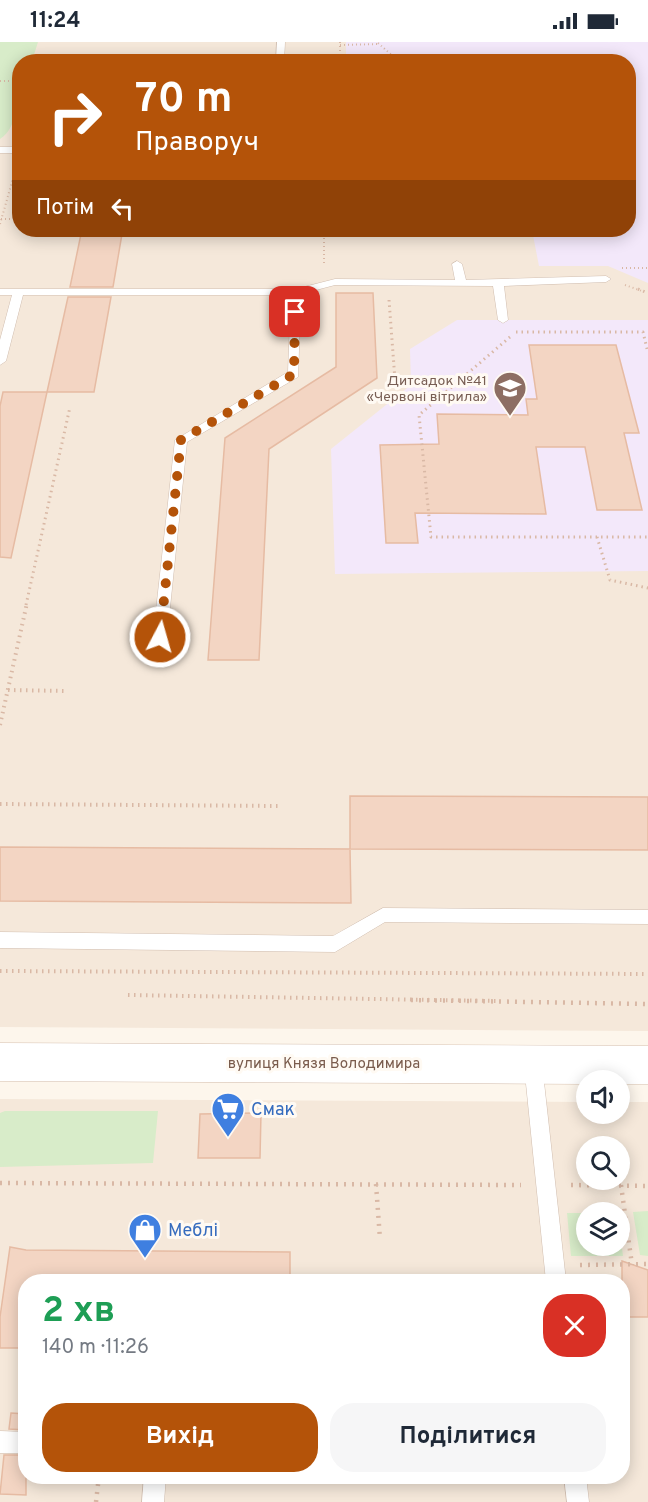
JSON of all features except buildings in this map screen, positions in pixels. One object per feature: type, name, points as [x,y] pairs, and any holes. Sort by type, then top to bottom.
[{"type":"main road","name":"вулиця Князя Володимира","points":[[0,1062],[648,1065]]},
{"type":"lane","points":[[457,264],[461,283]]},
{"type":"lane","points":[[0,292],[296,292],[335,282],[498,283],[606,279]]},
{"type":"lane","points":[[498,283],[503,320]]},
{"type":"lane","points":[[0,361],[18,292]]},
{"type":"lane","points":[[160,637],[181,440],[294,374],[296,292]]},
{"type":"lane","points":[[0,940],[335,944],[383,915],[648,917]]},
{"type":"lane","points":[[533,1064],[555,1273]]},
{"type":"lane","points":[[0,1442],[18,1443]]},
{"type":"lane","points":[[153,1502],[154,1484]]},
{"type":"lane","points":[[576,1484],[578,1502]]},
{"type":"path","points":[[340,43],[378,43],[390,54]]},
{"type":"path","points":[[0,224],[12,182]]},
{"type":"path","points":[[324,237],[324,270],[335,282]]},
{"type":"path","points":[[388,282],[395,380]]},
{"type":"path","points":[[648,353],[643,332],[515,332],[419,415],[430,537],[648,537]]},
{"type":"path","points":[[0,725],[70,406]]},
{"type":"path","points":[[597,537],[610,580],[648,588]]},
{"type":"path","points":[[8,690],[67,691]]},
{"type":"path","points":[[0,804],[282,806]]},
{"type":"path","points":[[0,971],[648,974]]},
{"type":"path","points":[[128,995],[648,1004]]},
{"type":"path","points":[[0,1183],[576,1185]]},
{"type":"path","points":[[376,1184],[380,1239]]},
{"type":"path","points":[[630,1185],[648,1186]]},
{"type":"path","points":[[622,1190],[632,1264]]},
{"type":"path","points":[[555,1273],[648,1264]]},
{"type":"path","points":[[96,1502],[98,1484]]},
{"type":"shaded area","points":[[0,42],[648,42],[648,1031],[0,1027]]},
{"type":"shaded area","points":[[346,42],[648,42],[648,283],[608,266],[539,266],[533,237],[636,237],[636,54],[346,54]]},
{"type":"shaded area","name":"Дитсадок №41 «Червоні вітрила»","points":[[457,320],[648,320],[648,571],[335,574],[331,449],[411,385],[410,349]]},
{"type":"shaded area","points":[[0,1099],[576,1102],[576,1124],[630,1124],[630,1102],[648,1102],[648,1502],[0,1502]]},
{"type":"green space","points":[[0,42],[38,42],[34,54],[12,54],[12,124],[0,139]]},
{"type":"green space","points":[[5,1111],[158,1111],[153,1163],[0,1167],[0,1113]]},
{"type":"green space","points":[[648,1211],[648,1256],[640,1255],[633,1212]]},
{"type":"green space","points":[[567,1213],[576,1213],[576,1256],[571,1256]]},
{"type":"place","name":"Дитсадок №41 «Червоні вітрила»","points":[[510,417]]},
{"type":"place","name":"Смак","points":[[228,1138]]},
{"type":"place","name":"Меблі","points":[[145,1259]]},
{"type":"route","points":[[160,637],[181,440],[294,374],[295,312]]}]
